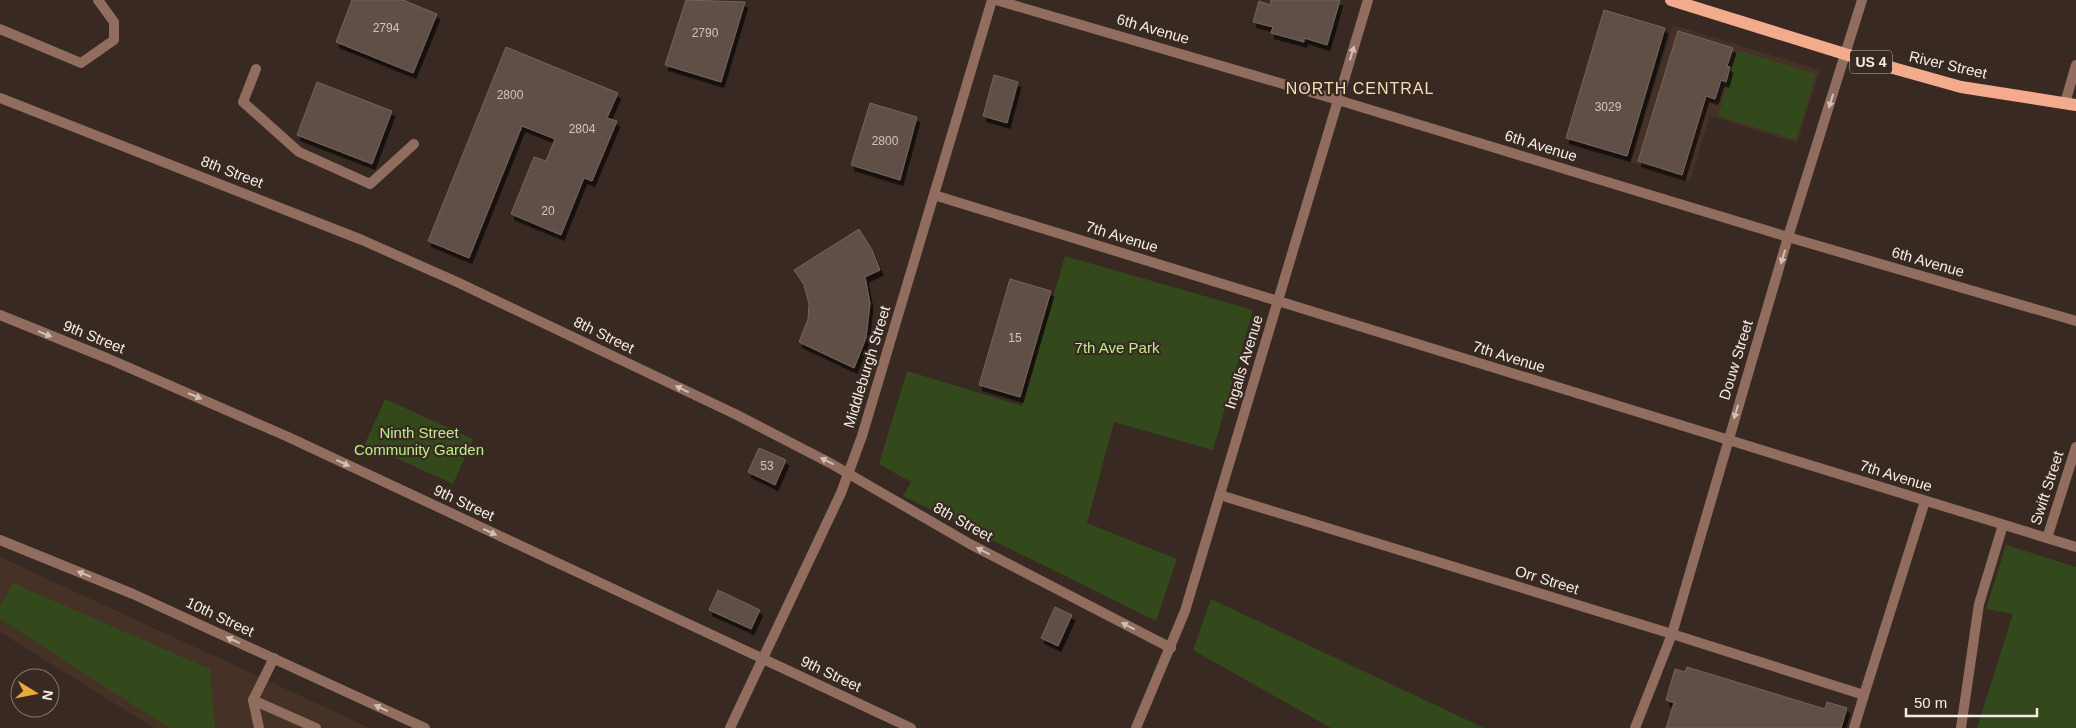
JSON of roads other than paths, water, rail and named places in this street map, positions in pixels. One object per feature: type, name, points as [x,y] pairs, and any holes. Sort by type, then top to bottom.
[{"type":"main road","name":"River Street","points":[[1671,0],[1845,55],[1961,87],[2071,104]]},
{"type":"street","points":[[0,29],[81,63],[114,40],[114,22],[98,0]]},
{"type":"street","name":"Middleburgh Street","points":[[730,728],[841,493],[862,436],[992,0]]},
{"type":"street","name":"6th Avenue","points":[[996,0],[1338,100],[1788,237],[2076,321]]},
{"type":"street","name":"Ingalls Avenue","points":[[1136,728],[1185,612],[1368,0]]},
{"type":"street","name":"Douw Street","points":[[1635,728],[1672,634],[1788,237],[1862,0]]},
{"type":"street","points":[[2071,104],[2076,64]]},
{"type":"street","points":[[256,69],[243,102],[299,152],[370,184],[414,144]]},
{"type":"street","name":"8th Street","points":[[0,98],[362,240],[457,282],[726,410],[848,473],[970,544],[1171,648]]},
{"type":"street","name":"7th Avenue","points":[[934,195],[2076,547]]},
{"type":"street","name":"9th Street","points":[[0,315],[109,359],[286,436],[911,728]]},
{"type":"street","name":"Swift Street","points":[[2046,538],[2076,447]]},
{"type":"street","name":"Orr Street","points":[[1220,495],[1864,695]]},
{"type":"street","points":[[1854,728],[1925,501]]},
{"type":"street","points":[[1961,728],[1979,604],[2003,525]]},
{"type":"street","name":"10th Street","points":[[0,540],[133,594],[425,728]]},
{"type":"street","points":[[259,728],[253,700],[274,658]]},
{"type":"street","points":[[253,700],[316,728]]},
{"type":"district","name":"NORTH CENTRAL","points":[[1360,88]]},
{"type":"park label","name":"7th Ave Park","points":[[1117,348]]},
{"type":"park label","name":"Ninth Street Community Garden","points":[[419,442]]}]
